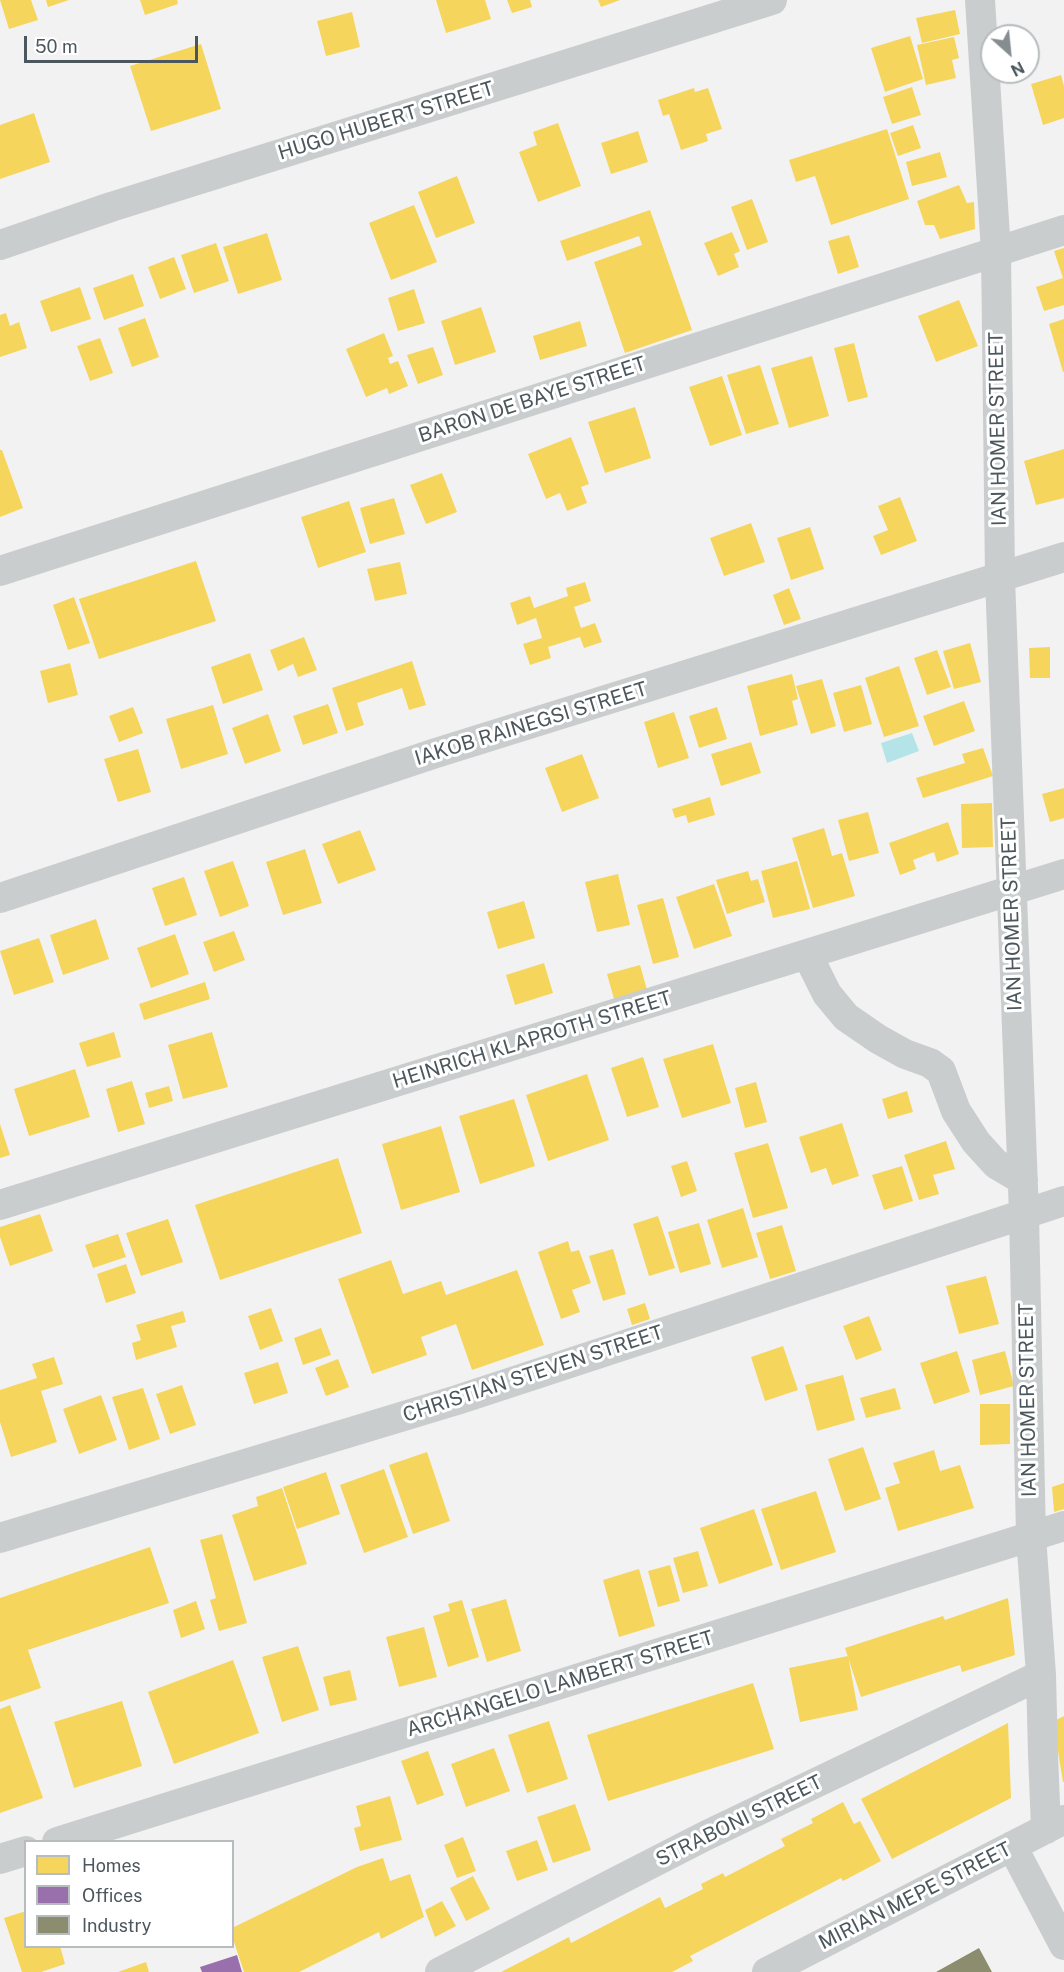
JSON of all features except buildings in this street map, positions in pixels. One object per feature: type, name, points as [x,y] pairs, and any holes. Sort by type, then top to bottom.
[{"type":"street","name":"HUGO HUBERT STREET","points":[[0,245],[123,203],[772,0]]},
{"type":"street","name":"IAN HOMER STREET","points":[[980,0],[996,252],[1000,578],[1023,1180],[1031,1536],[1041,1675],[1042,1754],[1055,1824]]},
{"type":"street","name":"BARON DE BAYE STREET","points":[[0,571],[1064,230]]},
{"type":"street","name":"IAKOB RAINEGSI STREET","points":[[0,898],[436,753],[1064,557]]},
{"type":"street","name":"HEINRICH KLAPROTH STREET","points":[[0,1205],[1064,874]]},
{"type":"street","points":[[807,954],[827,994],[846,1017],[878,1039],[905,1054],[930,1063],[941,1071],[956,1111],[976,1142],[996,1164],[1023,1180]]},
{"type":"street","name":"CHRISTIAN STEVEN STREET","points":[[0,1538],[457,1400],[1064,1202]]},
{"type":"street","name":"ARCHANGELO LAMBERT STREET","points":[[63,1840],[1064,1526]]},
{"type":"street","name":"STRABONI STREET","points":[[440,1972],[705,1836],[1041,1675]]},
{"type":"street","name":"MIRIAN MEPE STREET","points":[[767,1972],[1055,1824]]},
{"type":"street","points":[[1012,1846],[1064,1945]]},
{"type":"street","points":[[0,1859],[24,1852]]},
{"type":"water","points":[[912,733],[919,751],[887,763],[881,743]]}]
